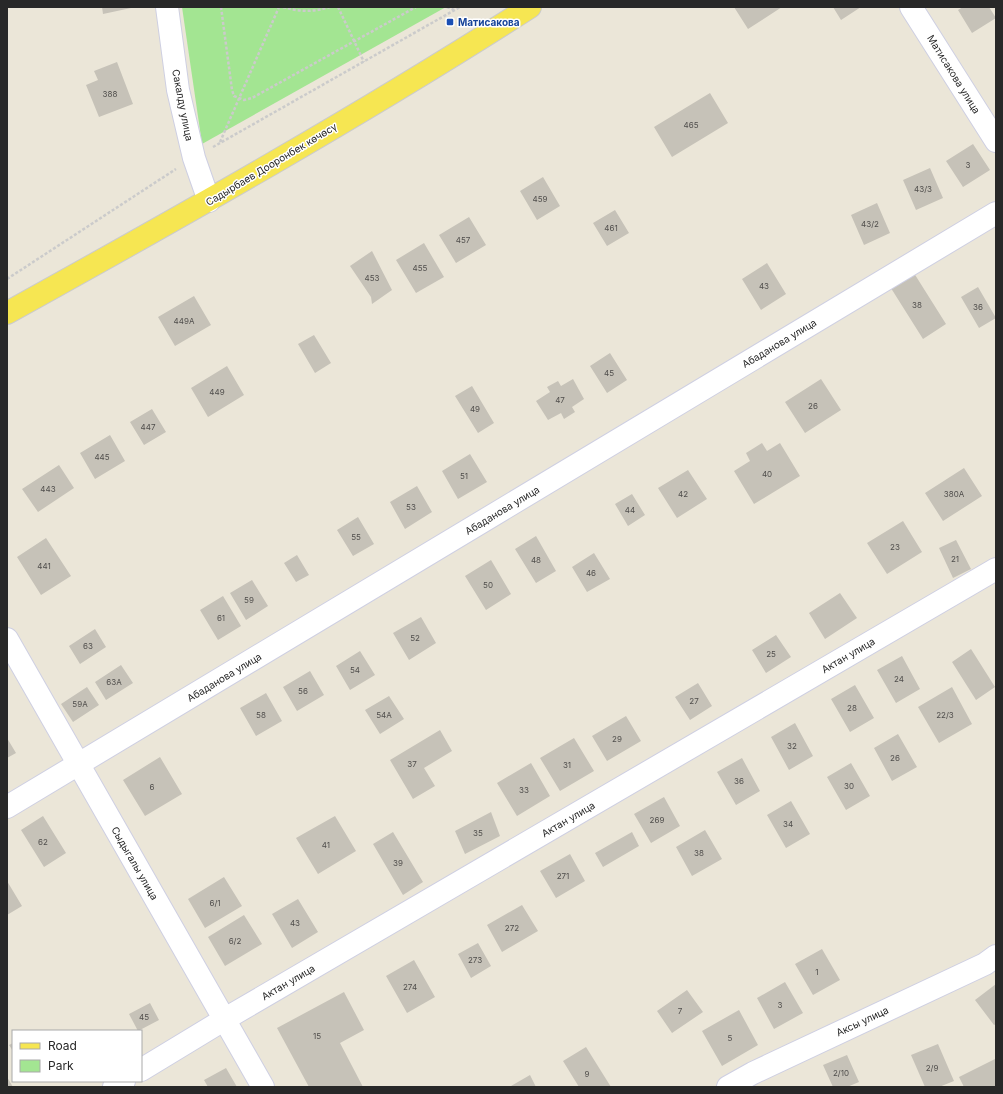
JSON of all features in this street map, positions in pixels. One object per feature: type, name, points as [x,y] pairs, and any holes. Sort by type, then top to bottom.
[{"type":"main road","name":"Садырбаев Дооронбек көчөсү","points":[[7,313],[209,201],[468,47],[530,7]]},
{"type":"street","name":"Сакалду улица","points":[[167,7],[178,90],[194,158],[209,201]]},
{"type":"street","name":"Матисакова улица","points":[[911,7],[996,141]]},
{"type":"street","name":"Абаданова улица","points":[[7,807],[996,213]]},
{"type":"street","name":"Актан улица","points":[[142,1069],[225,1019],[996,569]]},
{"type":"street","name":"Сыдыгалы улица","points":[[7,639],[263,1087]]},
{"type":"street","name":"Аксы улица","points":[[728,1087],[754,1072],[978,967],[996,956]]},
{"type":"path","points":[[221,7],[232,90],[234,96],[244,100],[252,98],[416,7]]},
{"type":"path","points":[[220,143],[278,7]]},
{"type":"path","points":[[283,7],[304,11],[330,7]]},
{"type":"path","points":[[338,7],[364,62]]},
{"type":"path","points":[[447,7],[455,10]]},
{"type":"path","points":[[7,279],[194,158],[460,7]]},
{"type":"green space","points":[[182,7],[446,7],[202,144]]},
{"type":"building","points":[[102,7],[130,7],[131,8],[103,14]]},
{"type":"building","points":[[734,7],[782,7],[748,29]]},
{"type":"building","points":[[833,7],[861,7],[841,20]]},
{"type":"building","points":[[963,7],[989,7],[996,18],[972,33],[958,10]]},
{"type":"building","points":[[117,62],[133,104],[99,117],[86,85],[98,80],[94,71]]},
{"type":"building","points":[[710,93],[728,123],[672,157],[654,127]]},
{"type":"building","points":[[973,144],[990,170],[963,187],[946,161]]},
{"type":"building","points":[[930,168],[943,198],[916,210],[903,180]]},
{"type":"building","points":[[543,177],[560,206],[537,220],[520,191]]},
{"type":"building","points":[[877,203],[890,233],[864,245],[851,215]]},
{"type":"building","points":[[615,210],[629,233],[607,246],[593,223]]},
{"type":"building","points":[[469,217],[486,245],[456,263],[439,235]]},
{"type":"building","points":[[424,243],[444,277],[416,293],[396,260]]},
{"type":"building","points":[[372,251],[392,290],[372,304],[371,297],[350,266]]},
{"type":"building","points":[[767,263],[786,294],[761,310],[742,279]]},
{"type":"building","points":[[912,270],[946,324],[923,339],[889,285]]},
{"type":"building","points":[[978,287],[996,318],[979,328],[961,297]]},
{"type":"building","points":[[194,296],[211,325],[175,346],[158,317]]},
{"type":"building","points":[[314,335],[331,363],[315,373],[298,344]]},
{"type":"building","points":[[610,353],[627,380],[607,393],[590,366]]},
{"type":"building","points":[[227,366],[244,395],[208,417],[191,388]]},
{"type":"building","points":[[573,379],[584,399],[572,407],[575,412],[564,419],[561,413],[548,420],[536,401],[550,392],[547,387],[558,381],[561,386]]},
{"type":"building","points":[[821,379],[841,410],[805,433],[785,402]]},
{"type":"building","points":[[472,386],[494,423],[478,433],[455,396]]},
{"type":"building","points":[[152,409],[166,432],[144,445],[130,422]]},
{"type":"building","points":[[110,435],[125,461],[95,479],[80,453]]},
{"type":"building","points":[[762,443],[767,451],[780,443],[800,476],[754,504],[734,471],[750,461],[746,453]]},
{"type":"building","points":[[470,454],[487,482],[458,499],[442,471]]},
{"type":"building","points":[[59,465],[74,488],[38,512],[22,489]]},
{"type":"building","points":[[964,468],[982,496],[943,521],[925,493]]},
{"type":"building","points":[[688,470],[707,499],[677,518],[658,488]]},
{"type":"building","points":[[417,486],[432,512],[405,529],[390,502]]},
{"type":"building","points":[[632,494],[645,515],[628,526],[615,504]]},
{"type":"building","points":[[358,517],[374,544],[353,556],[337,530]]},
{"type":"building","points":[[903,521],[922,552],[887,574],[867,543]]},
{"type":"building","points":[[536,536],[556,571],[536,583],[515,549]]},
{"type":"building","points":[[46,538],[71,576],[41,595],[17,557]]},
{"type":"building","points":[[956,540],[971,569],[953,578],[939,548]]},
{"type":"building","points":[[594,553],[610,579],[587,592],[572,567]]},
{"type":"building","points":[[297,555],[309,575],[296,582],[284,563]]},
{"type":"building","points":[[491,560],[511,594],[486,610],[465,576]]},
{"type":"building","points":[[252,580],[268,606],[246,620],[230,593]]},
{"type":"building","points":[[840,593],[857,618],[825,639],[809,613]]},
{"type":"building","points":[[223,596],[241,626],[218,640],[200,610]]},
{"type":"building","points":[[421,617],[436,643],[409,660],[393,633]]},
{"type":"building","points":[[95,629],[106,647],[80,664],[69,646]]},
{"type":"building","points":[[776,635],[791,657],[766,673],[752,650]]},
{"type":"building","points":[[971,649],[995,687],[976,700],[952,662]]},
{"type":"building","points":[[360,651],[375,675],[350,690],[336,666]]},
{"type":"building","points":[[902,656],[920,689],[896,703],[877,670]]},
{"type":"building","points":[[121,665],[133,683],[106,700],[95,682]]},
{"type":"building","points":[[310,671],[324,695],[297,711],[283,687]]},
{"type":"building","points":[[698,683],[712,706],[690,720],[675,697]]},
{"type":"building","points":[[855,685],[874,718],[850,732],[831,699]]},
{"type":"building","points":[[87,687],[99,705],[73,722],[61,704]]},
{"type":"building","points":[[952,687],[972,724],[939,743],[918,707]]},
{"type":"building","points":[[266,693],[282,721],[256,736],[240,708]]},
{"type":"building","points":[[389,696],[404,719],[380,734],[365,710]]},
{"type":"building","points":[[626,716],[641,741],[607,761],[592,736]]},
{"type":"building","points":[[795,723],[813,756],[789,770],[771,737]]},
{"type":"building","points":[[440,730],[452,751],[424,768],[435,786],[413,799],[390,760]]},
{"type":"building","points":[[898,734],[917,767],[892,781],[874,748]]},
{"type":"building","points":[[7,738],[16,753],[7,758]]},
{"type":"building","points":[[574,738],[594,771],[560,791],[540,758]]},
{"type":"building","points":[[160,757],[182,794],[145,816],[123,780]]},
{"type":"building","points":[[742,758],[760,791],[736,805],[717,772]]},
{"type":"building","points":[[531,763],[550,796],[517,816],[497,783]]},
{"type":"building","points":[[851,763],[870,796],[846,810],[827,777]]},
{"type":"building","points":[[664,797],[680,826],[651,843],[634,814]]},
{"type":"building","points":[[791,801],[810,834],[786,848],[767,815]]},
{"type":"building","points":[[491,812],[500,836],[465,854],[455,831]]},
{"type":"building","points":[[43,816],[66,853],[44,867],[21,830]]},
{"type":"building","points":[[335,816],[356,851],[318,874],[296,838]]},
{"type":"building","points":[[705,830],[722,859],[692,876],[676,847]]},
{"type":"building","points":[[393,832],[423,882],[403,895],[373,844]]},
{"type":"building","points":[[632,832],[639,846],[603,867],[595,853]]},
{"type":"building","points":[[570,854],[585,881],[556,898],[540,871]]},
{"type":"building","points":[[224,877],[242,906],[205,928],[188,899]]},
{"type":"building","points":[[7,881],[22,906],[7,915]]},
{"type":"building","points":[[298,899],[318,932],[292,948],[272,914]]},
{"type":"building","points":[[522,905],[538,931],[502,952],[487,925]]},
{"type":"building","points":[[244,915],[262,944],[225,966],[208,937]]},
{"type":"building","points":[[478,943],[491,966],[471,978],[458,954]]},
{"type":"building","points":[[822,949],[840,980],[813,995],[795,964]]},
{"type":"building","points":[[414,960],[435,997],[407,1013],[386,976]]},
{"type":"building","points":[[785,982],[803,1013],[774,1029],[757,998]]},
{"type":"building","points":[[996,984],[996,1024],[994,1025],[975,1000]]},
{"type":"building","points":[[687,990],[703,1012],[672,1033],[657,1011]]},
{"type":"building","points":[[344,992],[364,1030],[340,1043],[363,1087],[309,1087],[277,1028]]},
{"type":"building","points":[[150,1003],[159,1020],[137,1030],[129,1014]]},
{"type":"building","points":[[739,1010],[758,1045],[722,1066],[702,1031]]},
{"type":"building","points":[[938,1044],[954,1081],[939,1087],[925,1087],[911,1055]]},
{"type":"building","points":[[586,1047],[611,1087],[579,1087],[563,1061]]},
{"type":"building","points":[[847,1055],[859,1082],[847,1087],[833,1087],[823,1065]]},
{"type":"building","points":[[995,1059],[996,1087],[964,1087],[959,1077]]},
{"type":"building","points":[[226,1068],[237,1087],[208,1087],[204,1080]]},
{"type":"building","points":[[530,1075],[536,1087],[511,1087],[511,1086]]},
{"type":"building","points":[[7,1077],[13,1087],[7,1087]]},
{"type":"place","name":"Матисакова","points":[[450,22]]}]
